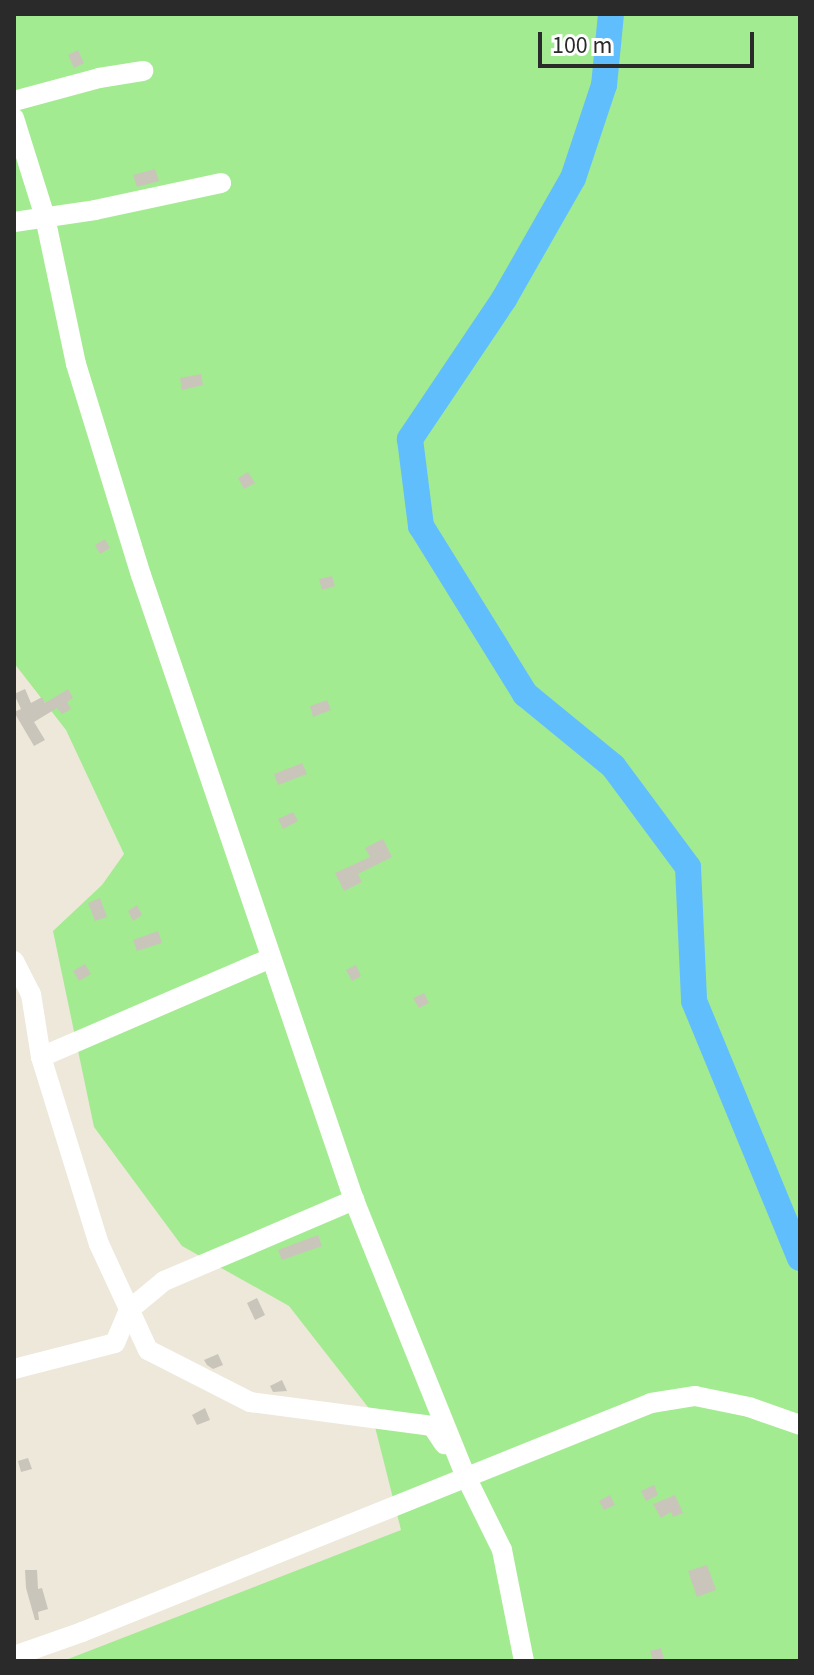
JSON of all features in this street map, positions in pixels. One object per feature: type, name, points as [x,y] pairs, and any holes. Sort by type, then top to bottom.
[{"type":"street","points":[[14,101],[99,78],[143,71]]},
{"type":"street","points":[[14,118],[45,217],[76,364],[141,575],[354,1200],[466,1477],[502,1550],[524,1661]]},
{"type":"street","points":[[14,222],[221,183]]},
{"type":"street","points":[[41,1057],[271,958]]},
{"type":"street","points":[[14,961],[31,994],[41,1057],[99,1244],[148,1350],[250,1402],[432,1426],[466,1477]]},
{"type":"street","points":[[14,1369],[115,1343],[129,1310],[164,1281],[354,1200]]},
{"type":"street","points":[[14,1656],[82,1632],[651,1403],[695,1396],[749,1407],[800,1425]]},
{"type":"green space","points":[[14,14],[800,14],[800,1661],[63,1661],[401,1530],[371,1411],[289,1306],[182,1246],[94,1127],[53,931],[102,885],[124,854],[66,730],[14,663]]},
{"type":"building","points":[[78,50],[84,63],[74,68],[68,55]]},
{"type":"building","points":[[155,169],[159,181],[137,187],[133,175]]},
{"type":"building","points":[[201,374],[203,385],[182,390],[180,378]]},
{"type":"building","points":[[248,472],[255,483],[244,489],[238,478]]},
{"type":"building","points":[[105,539],[110,548],[100,554],[95,545]]},
{"type":"building","points":[[332,576],[335,586],[322,590],[319,579]]},
{"type":"building","points":[[25,689],[31,703],[42,697],[45,703],[68,689],[73,698],[67,702],[71,709],[62,714],[57,708],[34,722],[45,740],[34,746],[14,712],[21,709],[14,694]]},
{"type":"building","points":[[327,700],[331,710],[313,717],[310,706]]},
{"type":"building","points":[[302,763],[307,774],[278,785],[274,774]]},
{"type":"building","points":[[293,812],[298,821],[283,829],[278,819]]},
{"type":"building","points":[[383,839],[392,857],[358,874],[362,882],[344,891],[335,873],[370,857],[365,848]]},
{"type":"building","points":[[100,898],[107,917],[95,921],[88,903]]},
{"type":"building","points":[[137,905],[142,915],[133,921],[128,911]]},
{"type":"building","points":[[158,931],[162,943],[137,951],[133,940]]},
{"type":"building","points":[[85,964],[91,974],[79,981],[73,971]]},
{"type":"building","points":[[356,965],[361,976],[352,981],[346,970]]},
{"type":"building","points":[[424,993],[429,1003],[419,1008],[413,998]]},
{"type":"building","points":[[318,1235],[322,1246],[282,1260],[278,1250]]},
{"type":"building","points":[[257,1298],[265,1315],[255,1320],[247,1303]]},
{"type":"building","points":[[218,1354],[223,1365],[213,1369],[204,1360]]},
{"type":"building","points":[[282,1380],[287,1391],[273,1392],[270,1386]]},
{"type":"building","points":[[205,1408],[210,1420],[197,1425],[192,1415]]},
{"type":"building","points":[[28,1458],[32,1469],[21,1472],[18,1461]]},
{"type":"building","points":[[654,1485],[658,1495],[646,1501],[641,1491]]},
{"type":"building","points":[[610,1495],[615,1505],[604,1510],[599,1501]]},
{"type":"building","points":[[675,1495],[683,1513],[673,1517],[671,1512],[661,1518],[653,1504]]},
{"type":"building","points":[[707,1565],[716,1590],[697,1597],[688,1571]]},
{"type":"building","points":[[25,1570],[37,1570],[38,1589],[42,1588],[48,1609],[38,1612],[39,1620],[35,1620],[26,1588]]},
{"type":"building","points":[[661,1648],[664,1659],[653,1661],[650,1651]]},
{"type":"waterway","points":[[611,14],[604,85],[573,178],[504,299],[410,439],[421,526],[525,694],[613,766],[688,867],[694,1001],[800,1258]]}]
